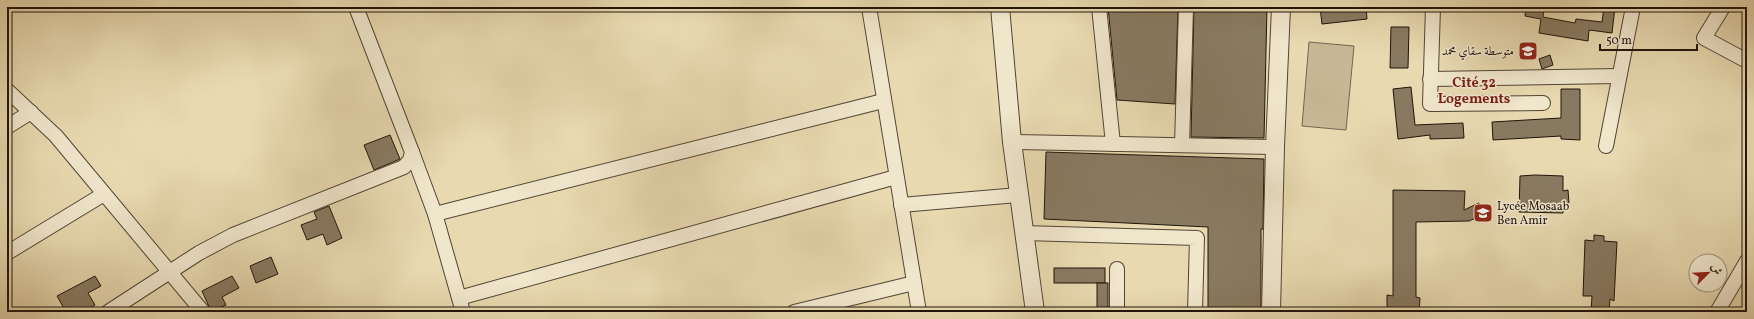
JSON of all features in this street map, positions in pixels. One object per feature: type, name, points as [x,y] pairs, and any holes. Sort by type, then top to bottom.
[{"type":"street","points":[[356,7],[435,214],[463,312]]},
{"type":"street","points":[[869,7],[900,205],[919,312]]},
{"type":"street","points":[[1000,7],[1012,142],[1035,312]]},
{"type":"street","points":[[1099,7],[1113,144]]},
{"type":"street","points":[[1182,145],[1186,7]]},
{"type":"street","points":[[1271,312],[1275,147],[1281,7]]},
{"type":"street","points":[[1432,7],[1430,104],[1543,103]]},
{"type":"street","points":[[1606,146],[1633,7]]},
{"type":"street","points":[[1723,7],[1704,38],[1747,61]]},
{"type":"street","points":[[1430,79],[1619,76]]},
{"type":"street","points":[[7,90],[56,136],[203,312]]},
{"type":"street","points":[[435,214],[883,101]]},
{"type":"street","points":[[7,128],[31,112]]},
{"type":"street","points":[[1012,142],[1275,147]]},
{"type":"street","points":[[108,312],[170,274],[199,254],[233,235],[404,166],[410,160],[412,152]]},
{"type":"street","points":[[459,298],[896,177]]},
{"type":"street","points":[[7,253],[104,194]]},
{"type":"street","points":[[900,205],[1019,195]]},
{"type":"street","points":[[1024,234],[1197,238],[1195,312]]},
{"type":"street","points":[[1717,312],[1747,261]]},
{"type":"street","points":[[1117,269],[1117,312]]},
{"type":"street","points":[[794,312],[914,283]]},
{"type":"shaded area","points":[[1309,42],[1354,46],[1346,130],[1302,126]]},
{"type":"building","points":[[1108,7],[1178,7],[1175,104],[1117,100]]},
{"type":"building","points":[[1194,7],[1267,7],[1264,138],[1191,137]]},
{"type":"building","points":[[1320,7],[1366,7],[1367,19],[1322,24]]},
{"type":"building","points":[[1526,7],[1544,7],[1543,17],[1575,23],[1576,19],[1602,22],[1604,7],[1615,7],[1612,33],[1589,30],[1588,41],[1539,33],[1541,19],[1525,16]]},
{"type":"building","points":[[1391,27],[1409,27],[1408,68],[1390,68]]},
{"type":"building","points":[[1550,55],[1553,65],[1542,69],[1539,59]]},
{"type":"building","points":[[1411,87],[1415,125],[1463,123],[1464,138],[1430,139],[1430,135],[1398,139],[1393,89]]},
{"type":"building","points":[[1561,89],[1580,89],[1580,140],[1561,139],[1561,136],[1493,140],[1492,122],[1561,118]]},
{"type":"building","points":[[390,135],[400,159],[374,170],[364,145]]},
{"type":"building","points":[[1046,152],[1264,159],[1263,229],[1261,229],[1261,312],[1208,312],[1208,227],[1044,219]]},
{"type":"building","points":[[1520,176],[1563,176],[1563,191],[1568,190],[1569,203],[1563,204],[1563,213],[1519,212]]},
{"type":"building","points":[[1393,190],[1465,191],[1464,210],[1479,203],[1485,214],[1469,221],[1416,222],[1416,297],[1420,298],[1419,312],[1387,312],[1387,295],[1393,296]]},
{"type":"building","points":[[329,206],[342,238],[327,245],[323,234],[307,240],[301,225],[317,219],[314,212]]},
{"type":"building","points":[[1594,235],[1604,236],[1604,241],[1617,242],[1614,301],[1610,299],[1609,312],[1591,312],[1592,296],[1583,296],[1585,240],[1594,241]]},
{"type":"building","points":[[271,257],[278,274],[256,283],[250,266]]},
{"type":"building","points":[[1054,268],[1105,268],[1105,283],[1054,283]]},
{"type":"building","points":[[95,276],[101,286],[88,293],[95,305],[83,312],[66,312],[57,296]]},
{"type":"building","points":[[232,276],[239,288],[222,297],[226,305],[211,311],[202,291]]},
{"type":"building","points":[[1097,283],[1108,283],[1108,312],[1097,312]]},
{"type":"place","name":"متوسطة سقاي محمد","points":[[1528,51]]},
{"type":"place","name":"Lycée Mosaab Ben Amir","points":[[1483,213]]},
{"type":"district","name":"Cité 32 Logements","points":[[1474,90]]}]
